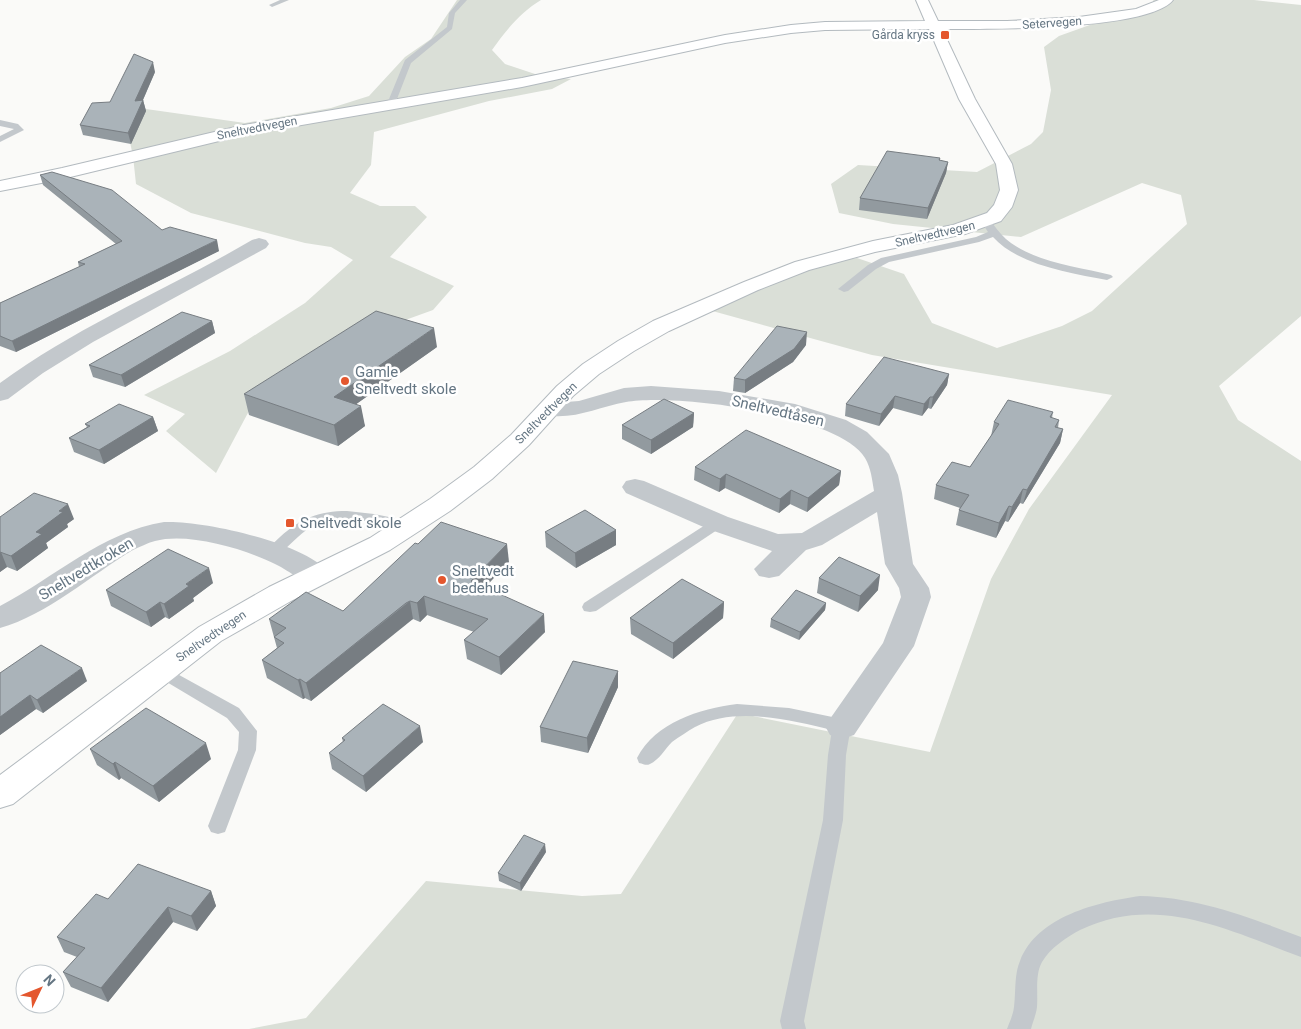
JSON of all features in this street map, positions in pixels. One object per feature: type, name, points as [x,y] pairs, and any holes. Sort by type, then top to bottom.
[{"type":"main road","points":[[922,0],[933,26]]},
{"type":"main road","name":"Setervegen","points":[[933,26],[1027,26],[1076,22],[1141,11],[1160,5],[1167,0]]},
{"type":"main road","name":"Sneltvedtvegen","points":[[0,186],[68,173],[226,133],[560,75],[710,41],[760,32],[839,26],[933,26],[966,99],[1004,164],[1008,183],[1008,196],[989,227],[958,230],[833,257],[752,286],[661,326],[626,346],[578,380],[520,440],[483,473],[380,544],[237,617],[210,634],[0,794]]},
{"type":"street","points":[[0,394],[35,368],[79,340],[240,256],[259,244]]},
{"type":"street","name":"Sneltvedtåsen","points":[[549,409],[580,408],[624,395],[651,393],[719,398],[786,410],[837,425],[858,437],[876,454],[886,475],[899,564],[914,588],[916,596],[898,646],[842,726]]},
{"type":"street","points":[[635,487],[718,523],[776,544],[797,544],[812,539],[889,493]]},
{"type":"street","name":"Sneltvedtkroken","points":[[0,618],[31,602],[114,549],[157,531],[203,533],[247,542],[274,551],[317,576]]},
{"type":"street","points":[[770,569],[797,544]]},
{"type":"lane","points":[[272,5],[286,0]]},
{"type":"lane","points":[[391,104],[408,62],[450,28],[452,13],[464,0]]},
{"type":"lane","points":[[0,124],[15,126],[20,130],[0,139]]},
{"type":"lane","points":[[844,289],[872,267],[885,260],[979,239],[989,227],[1009,247],[1017,251],[1047,262],[1107,277]]},
{"type":"lane","points":[[274,551],[306,524],[315,519],[341,516],[362,517],[409,525]]},
{"type":"lane","points":[[590,607],[718,523]]},
{"type":"lane","points":[[161,671],[233,713],[248,731],[247,750],[218,826]]},
{"type":"lane","points":[[646,758],[658,744],[680,726],[700,718],[726,712],[774,711],[842,726],[837,755],[833,820],[792,1021],[794,1029]]},
{"type":"lane","points":[[1019,1029],[1024,1016],[1030,965],[1034,957],[1050,938],[1076,921],[1119,907],[1170,906],[1210,913],[1301,947]]},
{"type":"shaded area","points":[[457,0],[541,0],[514,22],[492,50],[505,64],[538,75],[571,79],[552,89],[489,101],[374,132],[371,165],[350,193],[380,206],[415,206],[427,217],[390,257],[454,286],[433,310],[375,331],[250,409],[216,473],[166,431],[185,414],[144,395],[230,351],[305,303],[353,260],[331,247],[305,243],[191,213],[136,184],[133,156],[126,124],[146,109],[245,123],[331,108],[369,96],[405,57],[431,39]]},
{"type":"shaded area","points":[[1153,0],[1254,0],[1301,5],[1301,316],[1219,386],[1238,420],[1301,461],[1301,1029],[249,1029],[306,1018],[426,881],[582,896],[621,894],[738,713],[930,752],[991,579],[1029,509],[1112,395],[872,355],[698,307],[816,264],[857,258],[904,274],[932,323],[997,348],[1062,326],[1092,311],[1187,224],[1181,195],[1142,183],[1021,237],[893,224],[839,213],[831,184],[858,165],[977,172],[1031,144],[1043,132],[1051,90],[1044,47],[1059,36],[1154,2]]},
{"type":"building","points":[[134,54],[153,62],[135,101],[143,100],[128,133],[80,125],[92,103],[110,102]]},
{"type":"building","points":[[887,151],[940,158],[939,160],[948,162],[928,208],[860,198]]},
{"type":"building","points":[[52,172],[112,190],[162,230],[170,227],[217,240],[12,341],[0,336],[0,303],[85,264],[78,262],[122,241],[40,175]]},
{"type":"building","points":[[376,311],[434,328],[334,397],[361,406],[334,425],[244,394]]},
{"type":"building","points":[[182,312],[212,321],[121,375],[89,365]]},
{"type":"building","points":[[777,326],[807,332],[794,349],[745,380],[734,378]]},
{"type":"building","points":[[884,357],[949,374],[933,397],[930,397],[924,404],[895,396],[881,414],[846,404]]},
{"type":"building","points":[[664,399],[694,413],[651,440],[622,425]]},
{"type":"building","points":[[1008,400],[1053,412],[1050,417],[1059,420],[1055,427],[1063,429],[1027,490],[1023,489],[1012,507],[1009,506],[999,523],[959,510],[969,495],[936,485],[952,462],[970,467],[999,424],[994,422]]},
{"type":"building","points":[[119,404],[153,417],[99,450],[69,438],[90,426],[85,424]]},
{"type":"building","points":[[746,430],[841,471],[808,498],[791,490],[780,499],[726,474],[720,479],[695,467]]},
{"type":"building","points":[[34,493],[68,504],[59,511],[63,512],[36,532],[42,534],[11,556],[0,552],[0,517]]},
{"type":"building","points":[[585,510],[616,530],[575,553],[545,532]]},
{"type":"building","points":[[441,522],[507,544],[471,581],[544,614],[499,657],[464,640],[488,619],[424,596],[417,603],[410,601],[406,603],[306,683],[262,660],[284,643],[274,637],[286,628],[269,619],[306,592],[343,611],[415,543],[418,544]]},
{"type":"building","points":[[168,549],[209,568],[186,584],[189,586],[164,604],[160,602],[146,612],[106,590]]},
{"type":"building","points":[[839,557],[880,575],[860,596],[819,578]]},
{"type":"building","points":[[682,579],[724,602],[673,643],[630,618]]},
{"type":"building","points":[[796,590],[826,603],[800,632],[771,619]]},
{"type":"building","points":[[41,645],[82,668],[37,700],[30,695],[0,717],[0,673]]},
{"type":"building","points":[[573,661],[618,671],[587,738],[540,727]]},
{"type":"building","points":[[383,704],[420,726],[363,776],[329,753],[345,740],[342,738]]},
{"type":"building","points":[[146,708],[206,743],[153,786],[90,749]]},
{"type":"building","points":[[524,835],[545,844],[520,883],[498,873]]},
{"type":"building","points":[[138,864],[211,891],[191,916],[168,907],[101,988],[65,973],[65,970],[85,948],[57,937],[96,894],[108,899]]},
{"type":"place","name":"Gårda kryss","points":[[945,35]]},
{"type":"place","name":"Gamle Sneltvedt skole","points":[[345,381]]},
{"type":"place","name":"Sneltvedt skole","points":[[290,523]]},
{"type":"place","name":"Sneltvedt bedehus","points":[[442,580]]}]
